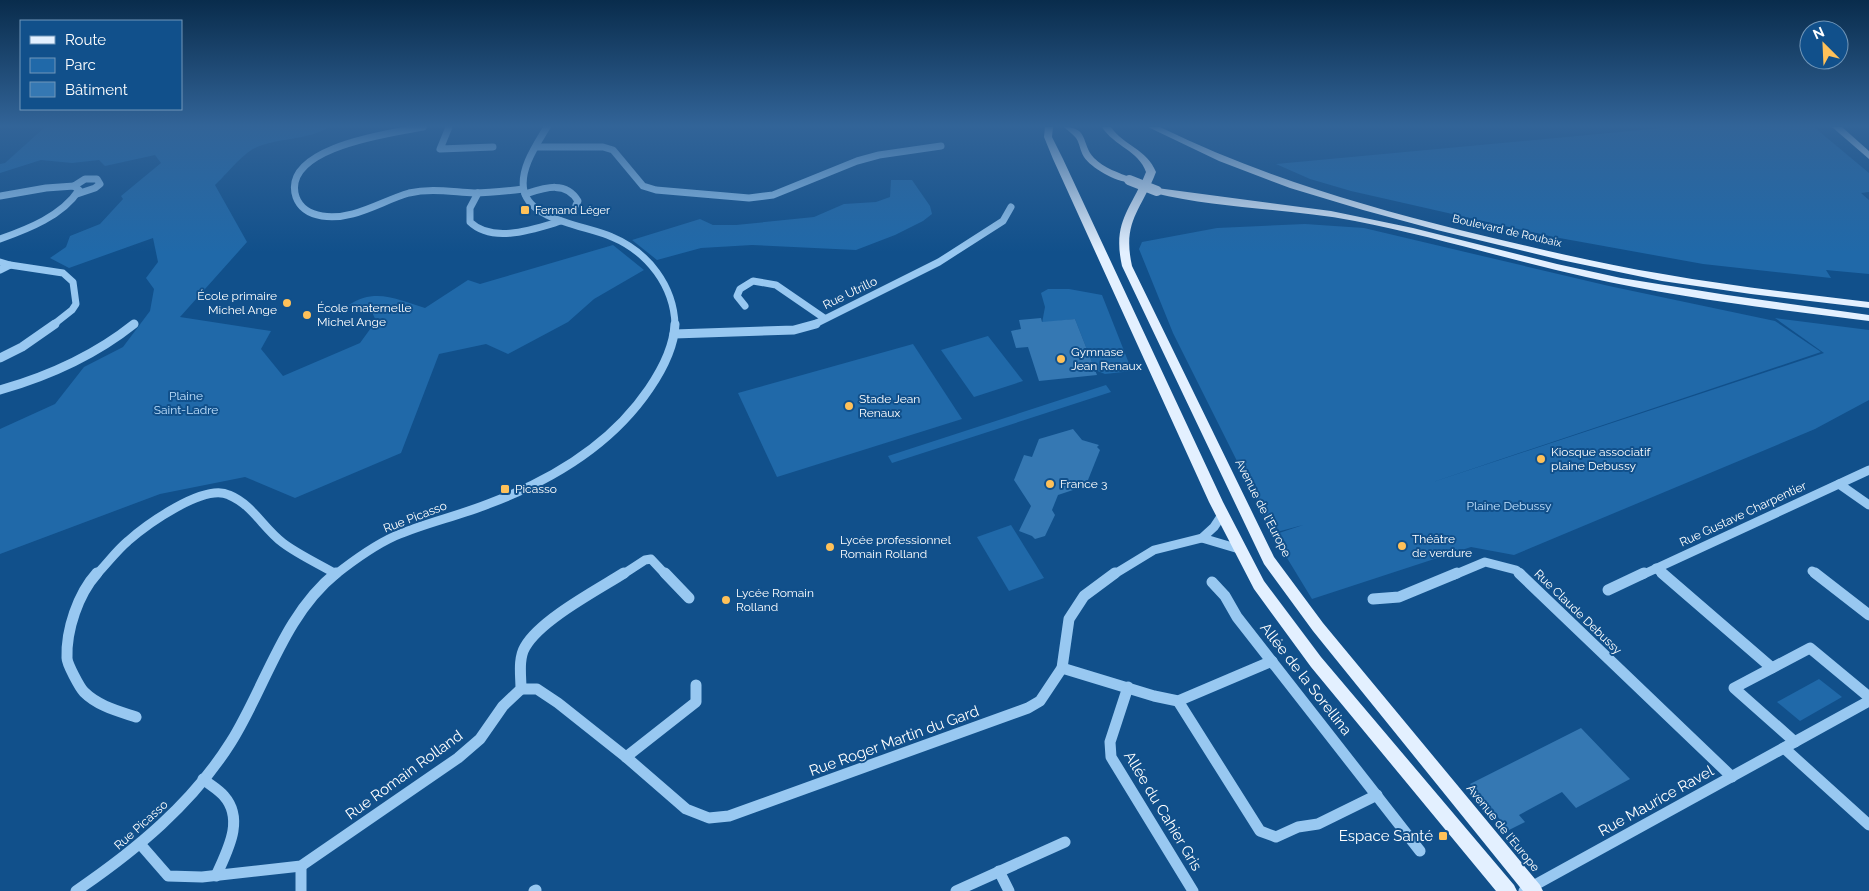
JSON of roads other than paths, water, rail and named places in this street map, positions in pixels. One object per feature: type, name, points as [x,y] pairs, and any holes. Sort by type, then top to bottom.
[{"type":"main road","points":[[1062,169],[1222,515],[1259,585],[1316,662],[1508,891]]},
{"type":"main road","name":"Boulevard de Roubaix","points":[[1107,169],[1129,180],[1158,191],[1220,202],[1326,212],[1393,226],[1585,274],[1722,298],[1869,318]]},
{"type":"main road","name":"Avenue de l'Europe","points":[[1151,169],[1152,172],[1129,215],[1123,234],[1122,249],[1127,266],[1269,560],[1318,627],[1530,890]]},
{"type":"main road","name":"Boulevard de Roubaix","points":[[1244,169],[1338,202],[1461,233],[1634,272],[1738,289],[1869,305]]},
{"type":"street","points":[[303,169],[294,186],[296,197],[301,208],[321,216],[352,214],[421,191],[524,192],[552,186],[567,188],[576,196],[578,201],[576,205]]},
{"type":"street","points":[[524,192],[527,169]]},
{"type":"street","points":[[628,169],[643,186],[656,190],[749,198],[782,192],[840,169]]},
{"type":"street","points":[[0,196],[71,186],[90,178],[97,179],[100,184],[95,188],[77,194],[45,219],[15,234],[0,239]]},
{"type":"street","points":[[71,186],[79,190],[77,194]]},
{"type":"street","name":"Rue Picasso","points":[[76,891],[141,845],[183,803],[219,760],[241,724],[288,632],[308,602],[336,574],[368,550],[402,532],[501,499],[546,478],[570,464],[601,442],[636,407],[665,363],[674,334],[676,319],[671,293],[659,272],[637,252],[612,237],[561,221],[539,210],[527,199],[524,192]]},
{"type":"street","points":[[478,193],[469,209],[468,217],[479,230],[492,234],[512,233],[536,229],[561,221]]},
{"type":"street","name":"Rue Utrillo","points":[[674,334],[794,330],[810,326],[939,262],[1003,221],[1011,207]]},
{"type":"street","points":[[0,262],[10,266],[63,273],[73,282],[76,304],[67,314],[22,347],[0,358]]},
{"type":"street","points":[[0,270],[10,266]]},
{"type":"street","points":[[745,306],[737,296],[740,289],[753,281],[776,285],[824,318]]},
{"type":"street","points":[[0,390],[24,384],[98,351],[115,341],[134,324]]},
{"type":"street","name":"Rue Gustave Charpentier","points":[[1608,590],[1869,470]]},
{"type":"street","points":[[1839,484],[1869,505]]},
{"type":"street","points":[[136,717],[107,708],[84,692],[67,660],[71,623],[87,584],[135,535],[194,498],[220,492],[228,494],[247,506],[282,542],[336,574]]},
{"type":"street","points":[[1202,538],[1214,527],[1222,515]]},
{"type":"street","points":[[1202,538],[1239,549]]},
{"type":"street","name":"Rue Roger Martin du Gard","points":[[521,688],[537,689],[626,757],[686,809],[708,818],[729,816],[747,812],[1028,708],[1040,701],[1062,668],[1069,619],[1084,596],[1101,582],[1154,550],[1202,538]]},
{"type":"street","points":[[521,688],[521,657],[524,647],[532,636],[645,560],[654,560],[689,598]]},
{"type":"street","name":"Rue Claude Debussy","points":[[1373,599],[1399,597],[1485,562],[1516,570],[1732,777]]},
{"type":"street","points":[[1656,568],[1772,668]]},
{"type":"street","points":[[1812,571],[1869,615]]},
{"type":"street","name":"Allée de la Sorellina","points":[[1212,582],[1225,596],[1237,616],[1420,851]]},
{"type":"street","points":[[1869,697],[1810,648],[1734,688],[1869,825]]},
{"type":"street","points":[[1062,668],[1178,701],[1272,661]]},
{"type":"street","points":[[626,757],[696,702],[696,685]]},
{"type":"street","name":"Allée du Cahier Gris","points":[[1128,687],[1110,742],[1112,757],[1193,891]]},
{"type":"street","name":"Rue Romain Rolland","points":[[141,845],[168,876],[216,876],[301,866],[458,758],[480,739],[503,706],[521,688]]},
{"type":"street","points":[[1178,701],[1260,831],[1276,837],[1298,827],[1318,824],[1377,795]]},
{"type":"street","name":"Rue Maurice Ravel","points":[[1530,890],[1869,701]]},
{"type":"street","points":[[203,779],[226,798],[235,818],[232,839],[216,876]]},
{"type":"street","points":[[956,891],[1064,842]]},
{"type":"street","points":[[301,866],[302,891]]},
{"type":"street","points":[[999,871],[1008,891]]},
{"type":"place","name":"Fernand Léger","points":[[525,210]]},
{"type":"place","name":"École primaire Michel Ange","points":[[287,303]]},
{"type":"place","name":"École maternelle Michel Ange","points":[[307,315]]},
{"type":"place","name":"Gymnase Jean Renaux","points":[[1061,359]]},
{"type":"place","name":"Stade Jean Renaux","points":[[849,406]]},
{"type":"place","name":"Kiosque associatif plaine Debussy","points":[[1541,459]]},
{"type":"place","name":"France 3","points":[[1050,484]]},
{"type":"place","name":"Picasso","points":[[505,489]]},
{"type":"place","name":"Théâtre de verdure","points":[[1402,546]]},
{"type":"place","name":"Lycée professionnel Romain Rolland","points":[[830,547]]},
{"type":"place","name":"Lycée Romain Rolland","points":[[726,600]]},
{"type":"place","name":"Espace Santé","points":[[1443,836]]},
{"type":"park label","name":"Plaine Saint-Ladre","points":[[186,403]]},
{"type":"park label","name":"Plaine Debussy","points":[[1509,506]]}]
